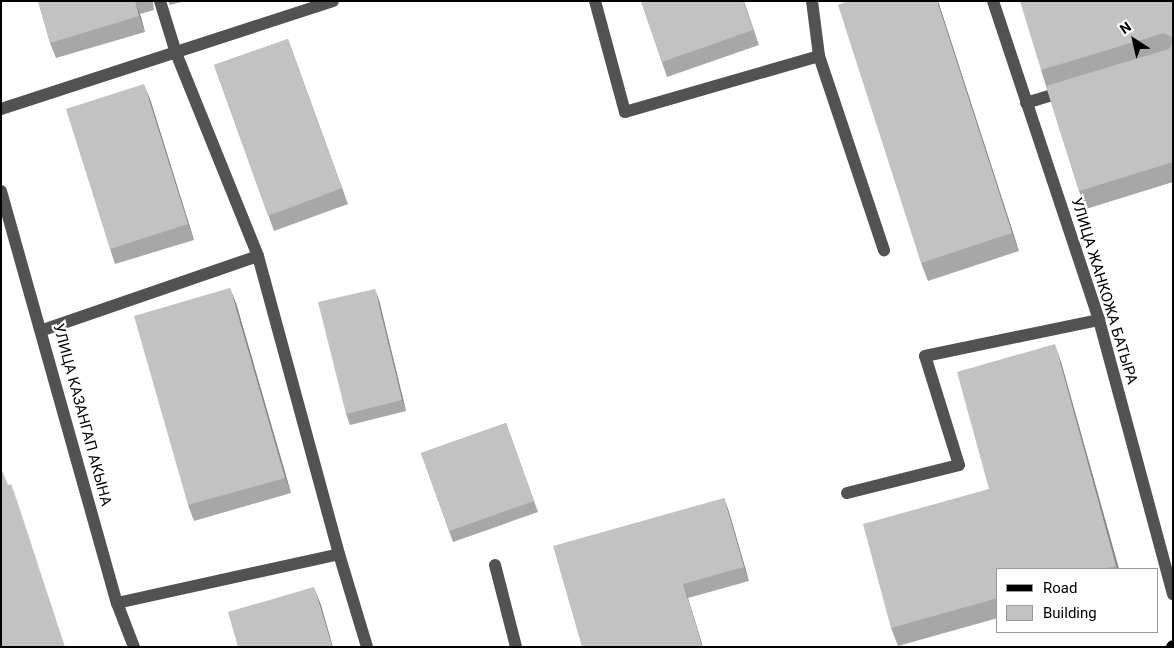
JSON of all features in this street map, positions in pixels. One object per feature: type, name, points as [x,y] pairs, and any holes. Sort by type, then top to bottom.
[{"type":"street","points":[[160,1],[176,53],[258,256],[339,554],[367,647]]},
{"type":"street","points":[[1,109],[333,1]]},
{"type":"street","points":[[595,1],[625,112],[819,56]]},
{"type":"street","points":[[812,1],[819,56],[884,250]]},
{"type":"street","name":"УЛИЦА ЖАНКОЖА БАТЫРА","points":[[993,1],[1099,320],[1173,594]]},
{"type":"street","points":[[1026,103],[1081,86]]},
{"type":"street","name":"УЛИЦА КАЗАНГАП АКЫНА","points":[[1,191],[43,330],[117,603],[134,647]]},
{"type":"street","points":[[43,330],[258,256]]},
{"type":"street","points":[[847,493],[958,465],[925,356],[1099,320]]},
{"type":"street","points":[[117,603],[339,554]]},
{"type":"street","points":[[495,565],[516,647]]},
{"type":"building","points":[[38,1],[135,1],[139,16],[50,43]]},
{"type":"building","points":[[641,1],[743,1],[753,30],[662,62]]},
{"type":"building","points":[[848,1],[937,1],[1012,233],[921,263],[838,5]]},
{"type":"building","points":[[1020,1],[1173,1],[1173,38],[1164,33],[1041,70]]},
{"type":"building","points":[[288,39],[342,188],[268,216],[214,65]]},
{"type":"building","points":[[1173,41],[1173,162],[1079,191],[1046,86],[1169,49]]},
{"type":"building","points":[[144,84],[188,224],[110,249],[66,109]]},
{"type":"building","points":[[230,288],[285,478],[188,505],[134,316]]},
{"type":"building","points":[[375,289],[402,400],[346,414],[318,302]]},
{"type":"building","points":[[1055,344],[1116,566],[1107,568],[996,568],[996,599],[891,628],[863,524],[989,489],[957,372]]},
{"type":"building","points":[[506,423],[534,501],[449,531],[421,453]]},
{"type":"building","points":[[1,468],[8,485],[11,484],[65,647],[1,647]]},
{"type":"building","points":[[724,498],[744,567],[683,584],[702,647],[582,647],[553,546]]},
{"type":"building","points":[[314,587],[332,647],[238,647],[228,612]]}]
